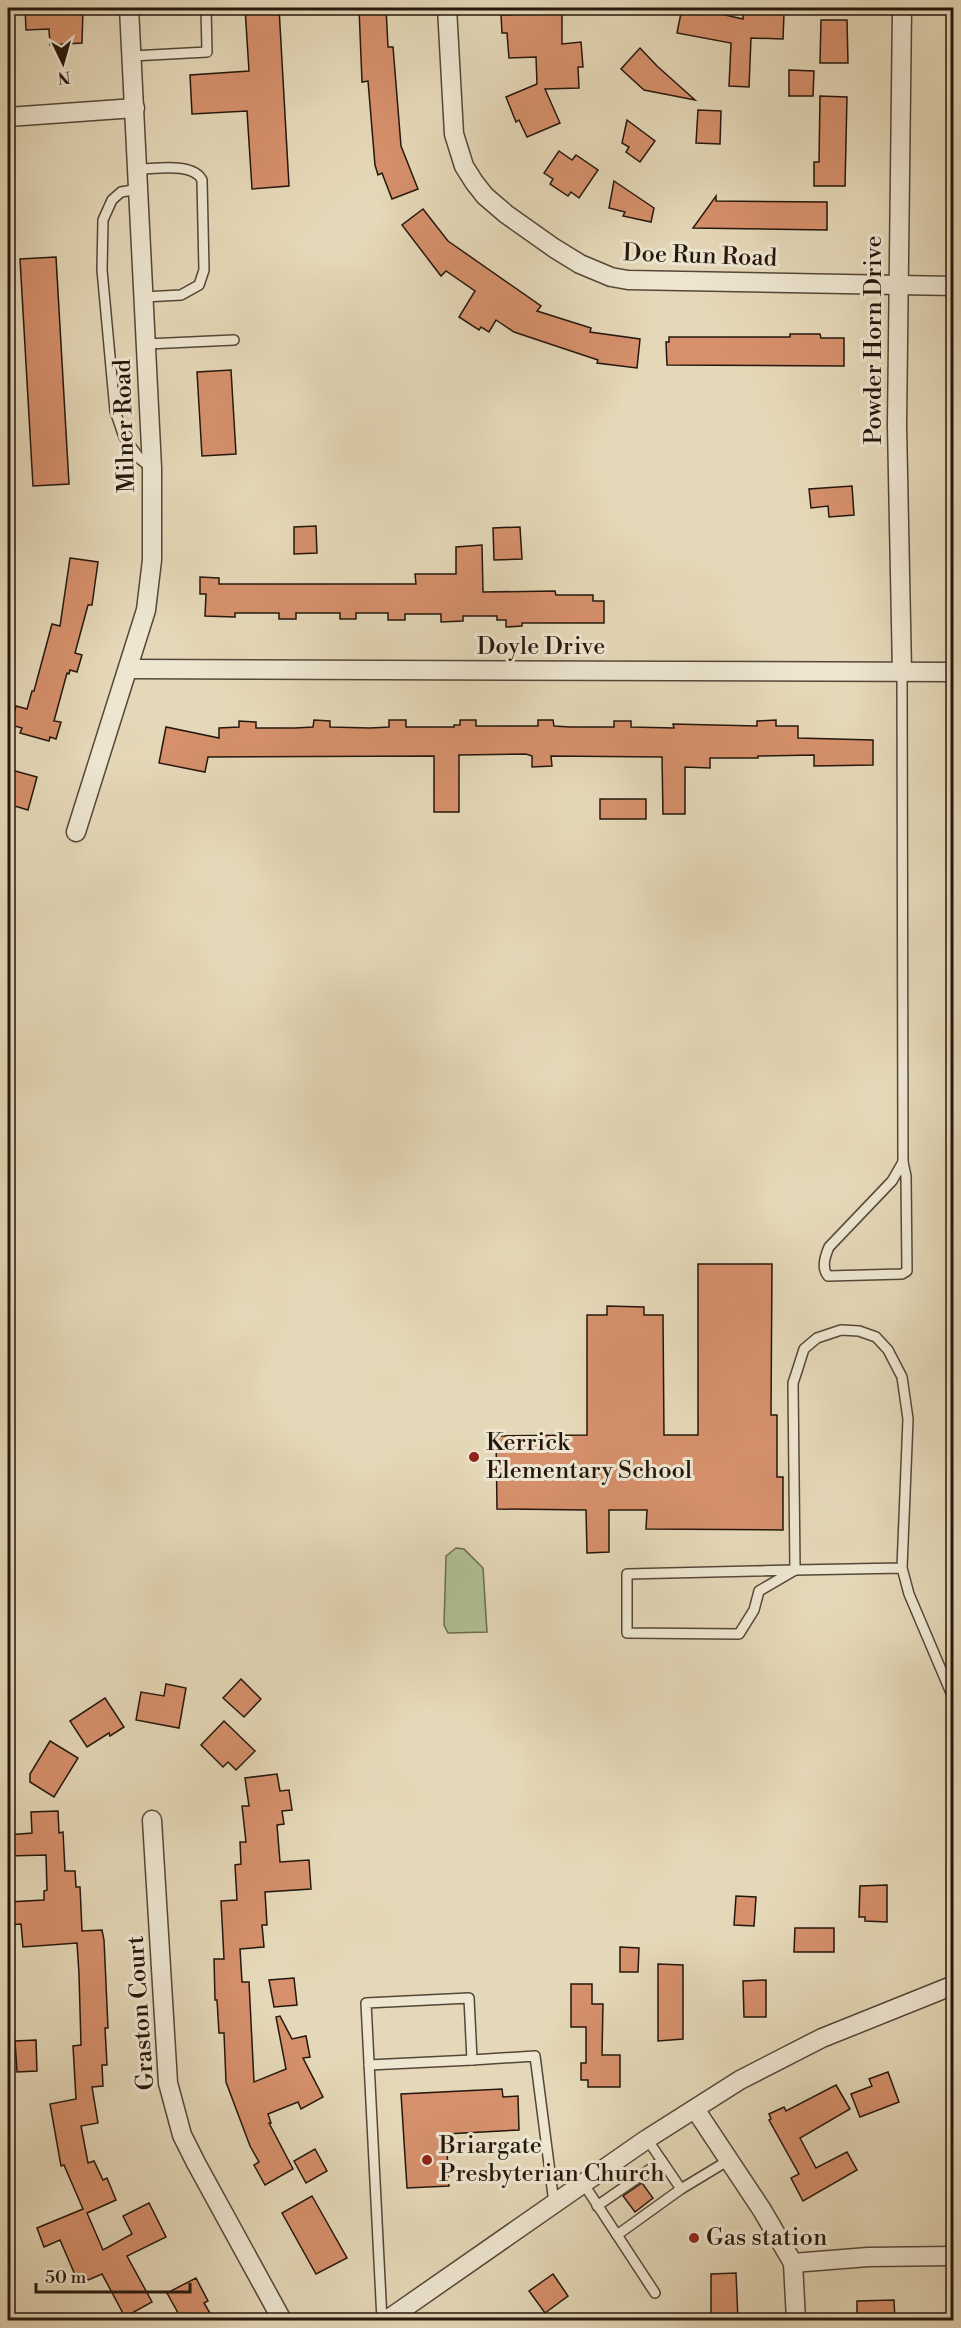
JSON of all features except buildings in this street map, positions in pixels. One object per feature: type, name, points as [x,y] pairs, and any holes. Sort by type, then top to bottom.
[{"type":"street","name":"Milner Road","points":[[76,832],[146,610],[152,560],[152,468],[147,344],[129,8]]},
{"type":"street","name":"Doe Run Road","points":[[447,8],[454,134],[464,166],[485,196],[506,214],[580,264],[611,277],[628,280],[954,286]]},
{"type":"street","name":"Powder Horn Drive","points":[[902,8],[897,425],[902,672]]},
{"type":"street","points":[[8,117],[135,108]]},
{"type":"street","name":"Doyle Drive","points":[[128,669],[954,672]]},
{"type":"street","name":"Graston Court","points":[[152,1820],[168,2083],[174,2109],[196,2163],[282,2320]]},
{"type":"street","points":[[387,2320],[647,2139],[740,2080],[822,2037],[954,1985]]},
{"type":"street","points":[[695,2109],[793,2263],[796,2320]]},
{"type":"street","points":[[793,2263],[868,2257],[954,2256]]},
{"type":"lane","points":[[132,56],[207,52],[206,8]]},
{"type":"lane","points":[[138,169],[191,170],[200,175],[202,180],[204,270],[199,285],[181,295],[144,297]]},
{"type":"lane","points":[[139,189],[121,192],[112,200],[103,220],[102,270],[115,411],[124,437],[140,459],[152,468]]},
{"type":"lane","points":[[147,344],[234,340]]},
{"type":"lane","points":[[902,672],[903,1162],[906,1176],[907,1271],[902,1274],[828,1276],[825,1273],[825,1255],[829,1247],[891,1181],[903,1162]]},
{"type":"lane","points":[[795,1570],[793,1383],[804,1349],[817,1338],[841,1330],[859,1331],[876,1337],[888,1350],[902,1377],[908,1419],[902,1568],[909,1594],[954,1700]]},
{"type":"lane","points":[[795,1570],[759,1591],[754,1610],[739,1634],[627,1633],[627,1574],[795,1570],[902,1568]]},
{"type":"lane","points":[[382,2320],[366,2003],[469,1998],[472,2060]]},
{"type":"lane","points":[[369,2065],[535,2056],[554,2203]]},
{"type":"lane","points":[[647,2139],[681,2189]]},
{"type":"lane","points":[[617,2235],[681,2189],[729,2160]]},
{"type":"lane","points":[[597,2206],[662,2161]]},
{"type":"lane","points":[[583,2184],[655,2293]]},
{"type":"green space","points":[[456,1548],[464,1549],[483,1568],[487,1632],[448,1633],[444,1625],[446,1556]]},
{"type":"place","name":"Kerrick Elementary School","points":[[474,1457]]},
{"type":"place","name":"Briargate Presbyterian Church","points":[[427,2160]]},
{"type":"place","name":"Gas station","points":[[694,2238]]}]
